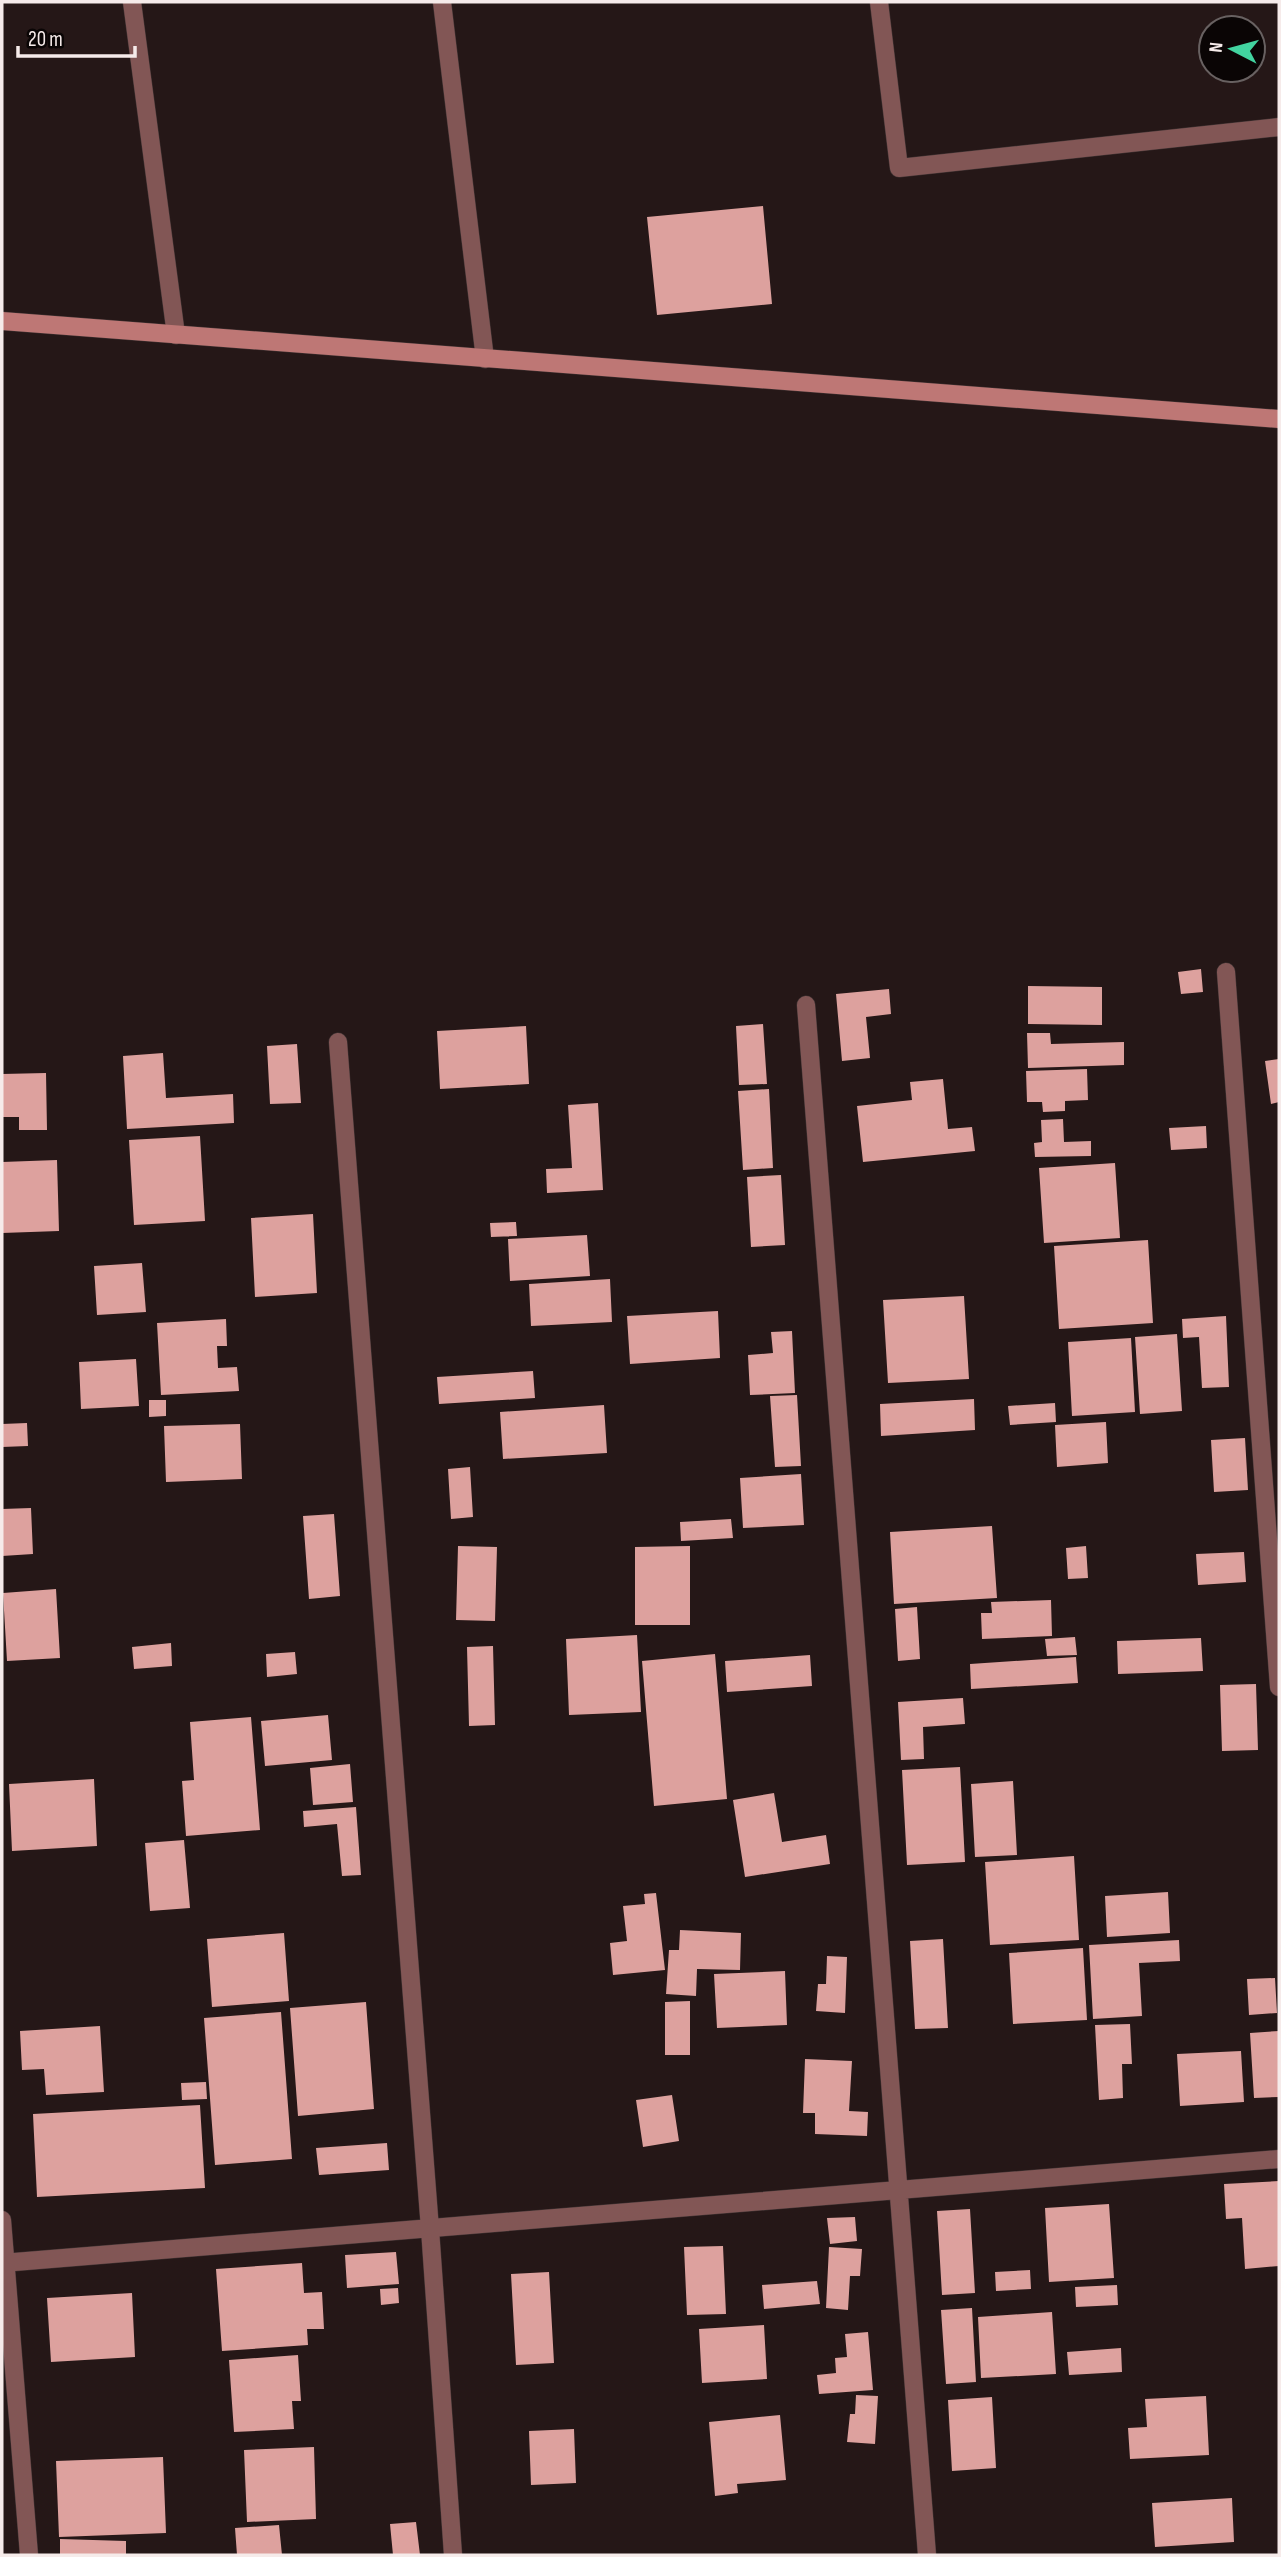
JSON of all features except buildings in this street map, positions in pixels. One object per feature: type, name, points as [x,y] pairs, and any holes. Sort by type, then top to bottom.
[{"type":"street","points":[[132,2],[176,335]]},
{"type":"street","points":[[442,2],[485,359]]},
{"type":"street","points":[[879,2],[899,168],[1279,127]]},
{"type":"street","points":[[2,321],[1279,419]]},
{"type":"street","points":[[1226,972],[1279,1687]]},
{"type":"street","points":[[806,1005],[927,2555]]},
{"type":"street","points":[[338,1042],[453,2555]]},
{"type":"street","points":[[4,2263],[1279,2159]]},
{"type":"street","points":[[2,2220],[29,2555]]}]
